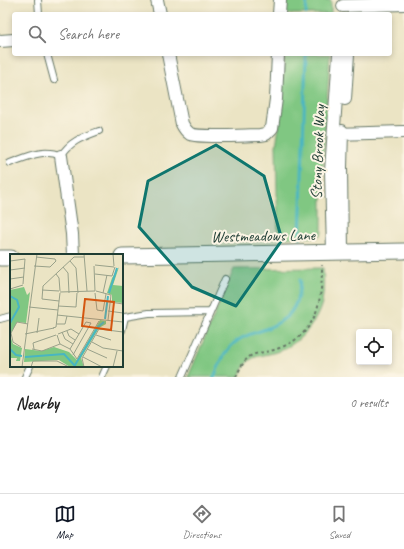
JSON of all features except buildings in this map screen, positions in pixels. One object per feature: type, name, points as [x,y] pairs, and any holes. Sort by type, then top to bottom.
[{"type":"street","points":[[157,0],[160,12]]},
{"type":"street","points":[[279,12],[280,0]]},
{"type":"street","points":[[344,8],[404,4]]},
{"type":"street","points":[[0,41],[12,40]]},
{"type":"street","points":[[168,56],[182,124],[185,130],[189,133],[199,136],[260,135],[269,132],[272,128],[276,99],[278,56]]},
{"type":"street","name":"Stony Brook Way","points":[[332,252],[340,167],[337,134],[339,56]]},
{"type":"street","name":"Stony Brook Way","points":[[337,134],[348,56]]},
{"type":"street","points":[[337,134],[404,132]]},
{"type":"street","points":[[61,156],[72,234],[73,254]]},
{"type":"street","name":"Westmeadows Lane","points":[[123,256],[404,251]]},
{"type":"lane","points":[[38,0],[39,12]]},
{"type":"lane","points":[[48,56],[54,80]]},
{"type":"lane","points":[[10,163],[44,152],[53,152],[61,156],[72,142],[99,131]]},
{"type":"lane","points":[[182,377],[225,279]]},
{"type":"lane","points":[[123,317],[149,313],[210,312]]},
{"type":"lane","points":[[0,319],[10,316]]},
{"type":"lane","points":[[25,377],[30,367]]},
{"type":"lane","points":[[102,377],[107,367]]},
{"type":"path","points":[[236,377],[241,366],[250,356],[281,348],[292,342],[308,326],[315,316],[332,252]]},
{"type":"highlighted area","points":[[216,145],[264,176],[282,240],[236,306],[192,287],[139,227],[148,181]]},
{"type":"green space","points":[[287,0],[331,0],[331,12],[286,12]]},
{"type":"green space","points":[[285,56],[330,56],[322,178],[322,233],[318,237],[278,238],[276,145],[279,127]]},
{"type":"green space","points":[[323,268],[324,281],[320,310],[312,325],[301,338],[279,351],[251,359],[239,377],[188,377],[234,269]]},
{"type":"waterway","points":[[306,12],[307,0]]},
{"type":"waterway","points":[[300,239],[306,56]]},
{"type":"waterway","points":[[214,377],[223,357],[233,344],[243,337],[280,322],[291,312],[297,299],[300,280]]}]
